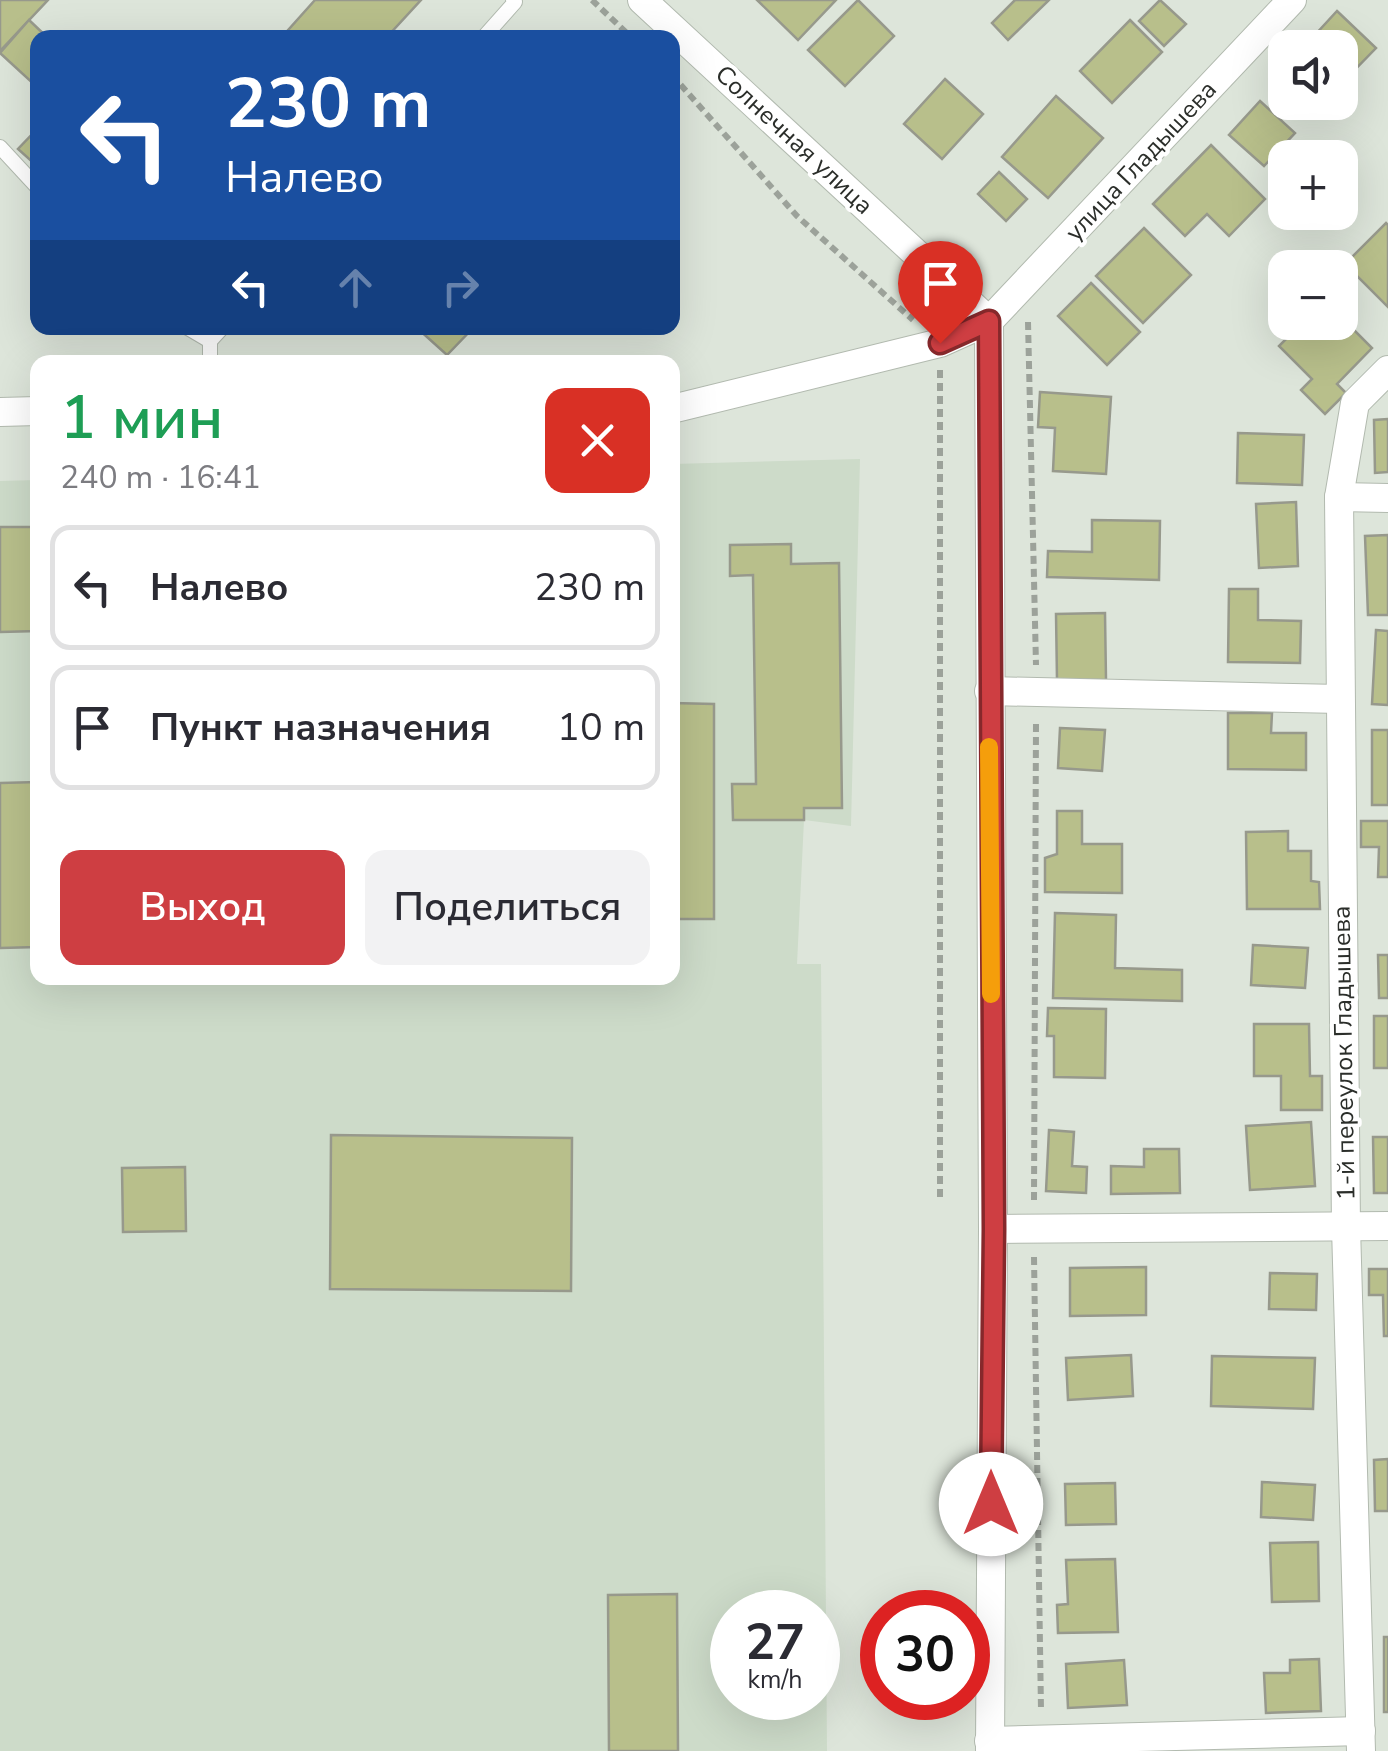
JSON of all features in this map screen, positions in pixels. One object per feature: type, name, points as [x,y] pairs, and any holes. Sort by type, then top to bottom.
[{"type":"street","name":"Солнечная улица","points":[[642,0],[674,30]]},
{"type":"street","name":"улица Гладышева","points":[[989,321],[1292,0]]},
{"type":"street","name":"Солнечная улица","points":[[680,35],[989,321]]},
{"type":"street","points":[[680,407],[940,343],[989,321],[994,1229],[990,1746],[1041,1739],[1361,1741]]},
{"type":"street","name":"1-й переулок Гладышева","points":[[1361,1741],[1346,1226],[1339,497],[1355,403],[1388,370]]},
{"type":"street","points":[[0,412],[30,411]]},
{"type":"street","points":[[1339,497],[1388,498]]},
{"type":"street","points":[[989,691],[1340,699]]},
{"type":"street","points":[[994,1229],[1388,1226]]},
{"type":"lane","points":[[490,30],[513,0]]},
{"type":"lane","points":[[0,147],[30,179]]},
{"type":"lane","points":[[200,335],[210,341]]},
{"type":"lane","points":[[210,355],[210,341],[216,335]]},
{"type":"path","points":[[592,0],[624,30]]},
{"type":"path","points":[[680,84],[797,216],[940,343],[940,1197]]},
{"type":"path","points":[[1027,281],[1036,691],[1034,1230],[1041,1739]]},
{"type":"shaded area","points":[[860,459],[851,826],[804,820],[797,964],[821,964],[826,1590],[710,1590],[710,1720],[827,1720],[827,1751],[0,1751],[0,481],[30,480],[30,985],[680,985],[680,464]]},
{"type":"building","points":[[0,0],[48,0],[0,51]]},
{"type":"building","points":[[315,0],[421,0],[393,30],[288,30]]},
{"type":"building","points":[[757,0],[836,0],[798,40]]},
{"type":"building","points":[[858,0],[894,36],[845,86],[808,50]]},
{"type":"building","points":[[1015,0],[1049,0],[1008,40],[992,23]]},
{"type":"building","points":[[1160,0],[1186,24],[1164,46],[1139,21]]},
{"type":"building","points":[[1337,11],[1357,30],[1320,30]]},
{"type":"building","points":[[29,20],[40,30],[30,30],[30,81],[0,53]]},
{"type":"building","points":[[1130,20],[1162,52],[1112,103],[1080,71]]},
{"type":"building","points":[[1358,31],[1376,48],[1358,66]]},
{"type":"building","points":[[945,79],[983,114],[942,159],[904,124]]},
{"type":"building","points":[[1056,96],[1103,138],[1048,198],[1002,157]]},
{"type":"building","points":[[1260,101],[1268,108],[1268,120],[1281,120],[1295,133],[1288,140],[1268,140],[1268,162],[1264,166],[1229,135]]},
{"type":"building","points":[[30,136],[30,160],[18,149]]},
{"type":"building","points":[[1211,145],[1265,199],[1229,236],[1207,214],[1185,236],[1153,204]]},
{"type":"building","points":[[999,172],[1027,199],[1006,221],[978,194]]},
{"type":"building","points":[[1388,225],[1388,307],[1358,277],[1358,251]]},
{"type":"building","points":[[1144,228],[1191,275],[1143,323],[1096,276]]},
{"type":"building","points":[[1091,283],[1140,332],[1107,365],[1058,316]]},
{"type":"building","points":[[1358,334],[1372,348],[1337,384],[1346,393],[1325,414],[1301,390],[1312,379],[1279,346],[1285,340],[1358,340]]},
{"type":"building","points":[[425,335],[466,335],[447,355]]},
{"type":"building","points":[[1040,392],[1111,397],[1106,474],[1053,471],[1055,428],[1038,427]]},
{"type":"building","points":[[1388,419],[1388,472],[1375,473],[1374,420]]},
{"type":"building","points":[[1238,433],[1304,435],[1302,485],[1237,483]]},
{"type":"building","points":[[1296,502],[1298,566],[1259,568],[1256,504]]},
{"type":"building","points":[[1092,520],[1160,521],[1159,580],[1047,577],[1048,551],[1092,552]]},
{"type":"building","points":[[0,527],[30,527],[30,631],[0,632]]},
{"type":"building","points":[[1388,535],[1388,615],[1368,615],[1365,536]]},
{"type":"building","points":[[791,544],[791,564],[839,563],[842,808],[804,808],[804,820],[733,820],[732,784],[756,784],[753,575],[730,576],[730,545]]},
{"type":"building","points":[[1229,589],[1258,589],[1258,620],[1301,621],[1300,663],[1228,662]]},
{"type":"building","points":[[1105,613],[1106,680],[1057,680],[1056,614]]},
{"type":"building","points":[[1376,630],[1388,631],[1388,705],[1372,704]]},
{"type":"building","points":[[680,703],[714,704],[714,919],[680,919]]},
{"type":"building","points":[[1228,713],[1272,713],[1271,733],[1306,733],[1306,770],[1228,769]]},
{"type":"building","points":[[1060,728],[1105,730],[1102,771],[1058,768]]},
{"type":"building","points":[[1372,730],[1388,730],[1388,805],[1372,805]]},
{"type":"building","points":[[30,782],[30,947],[0,948],[0,783]]},
{"type":"building","points":[[1057,811],[1082,811],[1082,844],[1122,844],[1122,893],[1045,892],[1045,858],[1057,854]]},
{"type":"building","points":[[1361,821],[1388,821],[1388,877],[1378,877],[1379,847],[1361,847]]},
{"type":"building","points":[[1288,831],[1288,851],[1311,851],[1311,881],[1319,882],[1320,909],[1247,909],[1246,832]]},
{"type":"building","points":[[1055,913],[1116,915],[1115,968],[1182,970],[1182,1001],[1053,998]]},
{"type":"building","points":[[1253,945],[1308,948],[1305,988],[1251,985]]},
{"type":"building","points":[[1378,955],[1388,955],[1388,998],[1379,998]]},
{"type":"building","points":[[1048,1008],[1106,1009],[1105,1078],[1054,1077],[1054,1036],[1047,1036]]},
{"type":"building","points":[[1374,1016],[1388,1016],[1388,1068],[1374,1068]]},
{"type":"building","points":[[1254,1024],[1309,1024],[1310,1076],[1322,1076],[1322,1110],[1281,1110],[1281,1076],[1254,1076]]},
{"type":"building","points":[[1311,1122],[1315,1186],[1250,1190],[1246,1126]]},
{"type":"building","points":[[1049,1130],[1074,1132],[1072,1166],[1087,1167],[1086,1193],[1046,1191]]},
{"type":"building","points":[[331,1135],[572,1138],[571,1291],[330,1289]]},
{"type":"building","points":[[1373,1137],[1388,1137],[1388,1193],[1374,1193]]},
{"type":"building","points":[[1144,1149],[1179,1149],[1180,1193],[1111,1194],[1111,1166],[1144,1167]]},
{"type":"building","points":[[185,1167],[186,1231],[123,1232],[122,1168]]},
{"type":"building","points":[[1146,1267],[1146,1315],[1070,1316],[1070,1268]]},
{"type":"building","points":[[1369,1269],[1388,1269],[1388,1336],[1384,1336],[1383,1295],[1369,1295]]},
{"type":"building","points":[[1270,1273],[1317,1274],[1316,1310],[1269,1309]]},
{"type":"building","points":[[1131,1355],[1133,1396],[1068,1400],[1066,1358]]},
{"type":"building","points":[[1212,1356],[1315,1358],[1313,1409],[1211,1406]]},
{"type":"building","points":[[1388,1459],[1388,1511],[1375,1511],[1374,1460]]},
{"type":"building","points":[[1262,1482],[1315,1485],[1313,1520],[1261,1517]]},
{"type":"building","points":[[1115,1483],[1116,1524],[1066,1525],[1065,1484]]},
{"type":"building","points":[[1318,1542],[1319,1601],[1272,1602],[1270,1543]]},
{"type":"building","points":[[1115,1559],[1118,1632],[1058,1633],[1057,1605],[1068,1604],[1066,1560]]},
{"type":"building","points":[[677,1594],[678,1751],[609,1751],[608,1595]]},
{"type":"building","points":[[1384,1637],[1388,1637],[1388,1712],[1384,1712]]},
{"type":"building","points":[[1319,1659],[1321,1711],[1266,1713],[1264,1673],[1290,1673],[1290,1660]]},
{"type":"building","points":[[1124,1660],[1127,1705],[1068,1708],[1066,1664]]},
{"type":"slow traffic","points":[[989,747],[991,994]]},
{"type":"route","points":[[940,343],[989,321],[994,1229],[991,1504]]}]
